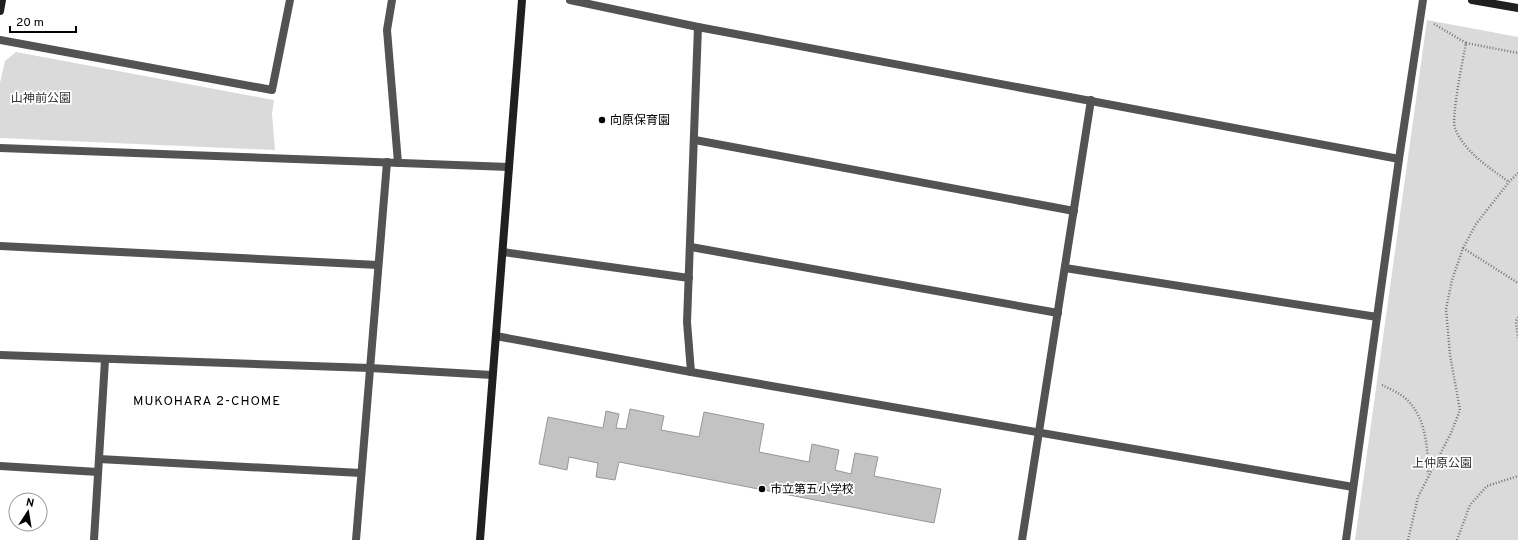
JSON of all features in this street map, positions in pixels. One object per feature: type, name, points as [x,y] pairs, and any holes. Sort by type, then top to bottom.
[{"type":"street","points":[[0,11],[2,0]]},
{"type":"street","points":[[0,40],[272,90],[290,0]]},
{"type":"street","points":[[392,0],[387,30],[398,163]]},
{"type":"street","points":[[480,540],[522,0]]},
{"type":"street","points":[[570,0],[698,27],[1398,159]]},
{"type":"street","points":[[1346,540],[1398,159],[1423,0]]},
{"type":"street","points":[[1472,0],[1518,8]]},
{"type":"street","points":[[691,372],[687,322],[695,140],[698,27]]},
{"type":"street","points":[[1022,540],[1091,100]]},
{"type":"street","points":[[695,140],[1074,211]]},
{"type":"street","points":[[0,148],[509,167]]},
{"type":"street","points":[[356,540],[387,162]]},
{"type":"street","points":[[0,246],[378,265]]},
{"type":"street","points":[[691,246],[1058,313]]},
{"type":"street","points":[[502,252],[689,278]]},
{"type":"street","points":[[1065,268],[1377,317]]},
{"type":"street","points":[[496,336],[691,372],[1353,487]]},
{"type":"street","points":[[0,355],[105,360],[370,368],[492,375]]},
{"type":"street","points":[[94,540],[105,360]]},
{"type":"street","points":[[99,459],[361,473]]},
{"type":"street","points":[[0,466],[98,472]]},
{"type":"path","points":[[1421,14],[1427,20],[1466,44],[1518,53]]},
{"type":"path","points":[[1466,44],[1455,112],[1455,128],[1475,157],[1509,182]]},
{"type":"path","points":[[1408,540],[1418,497],[1451,433],[1460,410],[1450,355],[1446,309],[1452,280],[1463,248],[1476,224],[1509,182],[1518,173]]},
{"type":"path","points":[[1463,248],[1518,283]]},
{"type":"path","points":[[1518,317],[1516,322],[1518,338]]},
{"type":"path","points":[[1368,380],[1377,382],[1402,395],[1420,419],[1428,445],[1428,477]]},
{"type":"path","points":[[1457,540],[1470,505],[1474,500],[1487,486],[1517,476],[1518,472]]},
{"type":"green space","name":"上仲原公園","points":[[1427,20],[1518,37],[1518,540],[1355,540]]},
{"type":"green space","name":"山神前公園","points":[[16,52],[274,100],[272,114],[275,150],[0,138],[0,83],[5,61]]},
{"type":"building","points":[[630,409],[664,416],[661,430],[699,437],[704,412],[764,424],[759,452],[809,462],[812,444],[839,450],[835,470],[851,474],[855,453],[878,457],[874,476],[941,489],[934,523],[619,462],[615,480],[596,477],[598,463],[569,457],[567,470],[539,464],[548,417],[603,428],[606,411],[619,414],[616,428],[626,429]]},
{"type":"place","name":"向原保育園","points":[[602,120]]},
{"type":"place","name":"市立第五小学校","points":[[762,489]]},
{"type":"district","name":"MUKOHARA 2-CHOME","points":[[207,400]]}]
